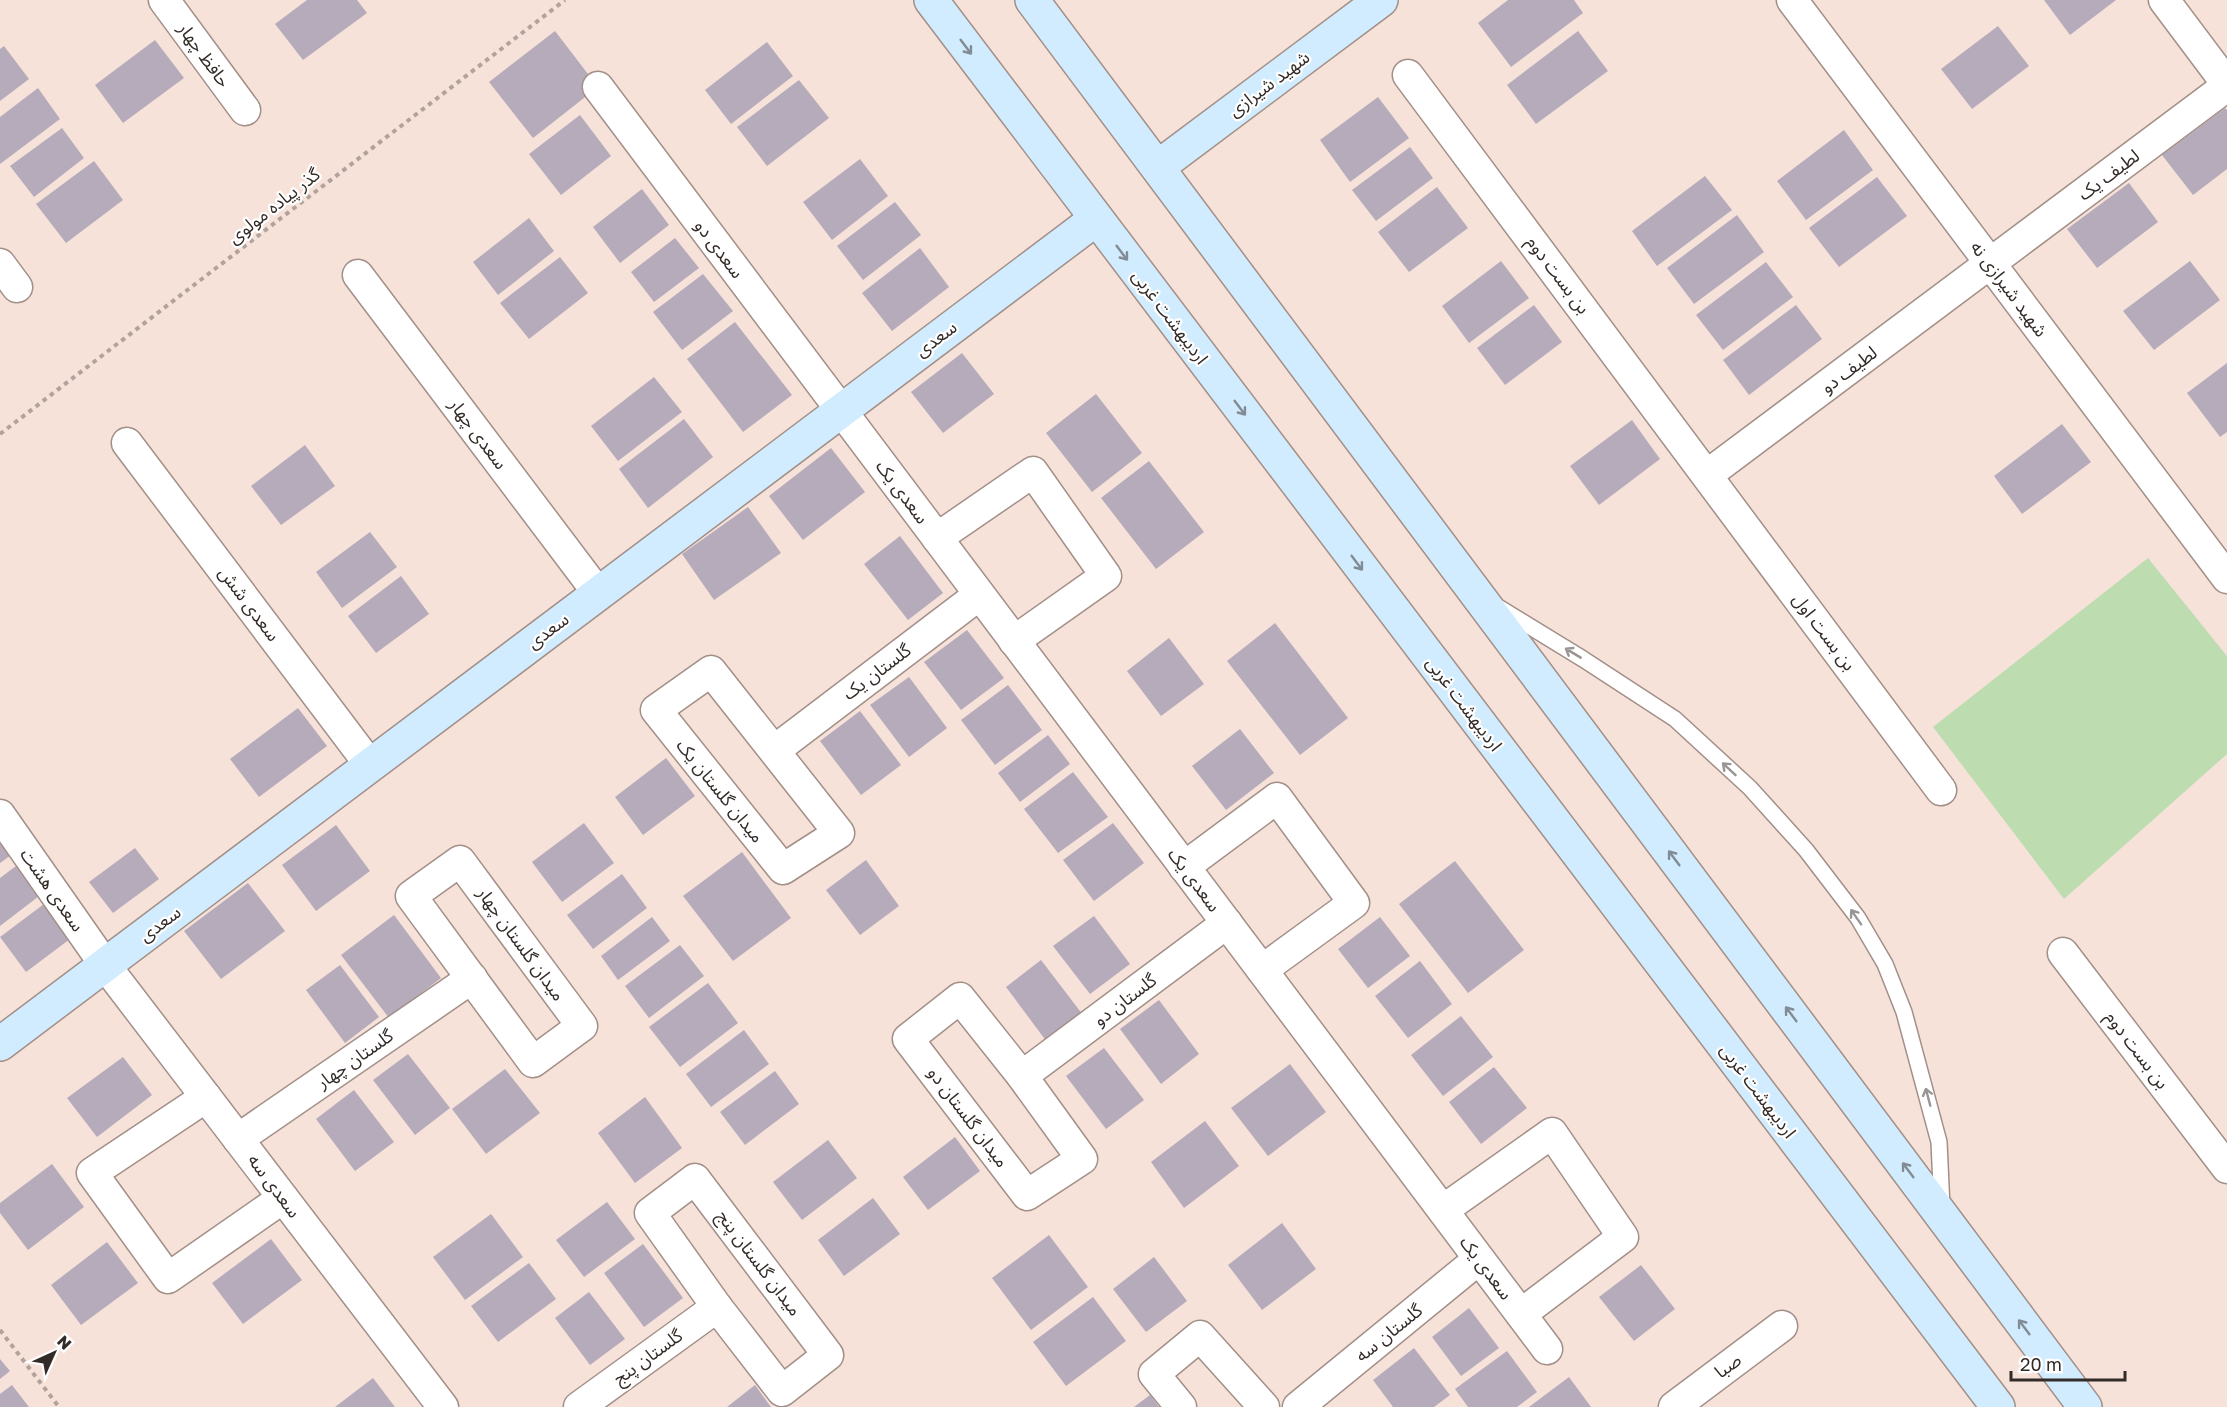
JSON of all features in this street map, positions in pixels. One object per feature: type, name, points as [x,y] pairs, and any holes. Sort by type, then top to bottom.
[{"type":"main road","name":"اردیبهشت غربی","points":[[931,0],[1998,1407]]},
{"type":"main road","points":[[1032,0],[2085,1407]]},
{"type":"main road","name":"شهید شیرازی","points":[[1158,167],[1381,0]]},
{"type":"main road","name":"سعدی","points":[[0,1044],[1096,219]]},
{"type":"street","name":"حافظ چهار","points":[[164,0],[245,110]]},
{"type":"street","name":"شهید شیرازی نه","points":[[1792,0],[2227,578]]},
{"type":"street","points":[[2164,0],[2227,85]]},
{"type":"street","name":"بن بست دوم","points":[[1408,75],[1707,475]]},
{"type":"street","name":"لطیف یک","points":[[1990,264],[2227,85]]},
{"type":"street","name":"سعدی دو","points":[[598,87],[841,411]]},
{"type":"street","name":"لطیف دو","points":[[1707,475],[1990,264]]},
{"type":"street","name":"سعدی چهار","points":[[358,274],[598,593]]},
{"type":"street","name":"سعدی یک","points":[[841,411],[1547,1349]]},
{"type":"street","name":"سعدی شش","points":[[127,443],[370,765]]},
{"type":"street","points":[[937,538],[1033,472],[1106,576],[1014,641]]},
{"type":"street","name":"بن بست اول","points":[[1707,475],[1941,790]]},
{"type":"street","name":"گلستان یک","points":[[775,750],[979,595]]},
{"type":"street","name":"میدان گلستان یک","points":[[711,671],[775,750],[839,833],[783,869],[656,710],[711,671]]},
{"type":"street","points":[[1184,867],[1277,798],[1354,903],[1262,970]]},
{"type":"street","name":"سعدی هشت","points":[[0,815],[105,965]]},
{"type":"street","name":"میدان گلستان چهار","points":[[460,861],[582,1026],[533,1062],[472,978],[411,896],[460,861]]},
{"type":"street","name":"گلستان دو","points":[[1022,1076],[1227,923]]},
{"type":"street","name":"بن بست دوم","points":[[2063,953],[2222,1150]]},
{"type":"street","name":"سعدی سه","points":[[105,965],[443,1407]]},
{"type":"street","name":"گلستان چهار","points":[[238,1139],[472,978]]},
{"type":"street","name":"میدان گلستان دو","points":[[960,998],[1022,1076],[1082,1159],[1027,1195],[908,1039],[960,998]]},
{"type":"street","points":[[206,1097],[92,1173],[168,1278],[283,1198]]},
{"type":"street","points":[[1443,1210],[1552,1133],[1623,1237],[1521,1314]]},
{"type":"street","name":"میدان گلستان پنج","points":[[695,1179],[828,1355],[782,1391],[717,1307],[650,1213],[695,1179]]},
{"type":"street","name":"گلستان سه","points":[[1298,1407],[1479,1259]]},
{"type":"street","name":"گلستان پنج","points":[[579,1407],[717,1307]]},
{"type":"street","name":"صبا","points":[[1674,1407],[1782,1326]]},
{"type":"street","points":[[1180,1407],[1154,1374],[1200,1335],[1264,1407]]},
{"type":"lane","points":[[1478,595],[1675,719],[1750,788],[1806,850],[1858,918],[1885,964],[1904,1012],[1929,1100],[1939,1142],[1942,1217]]},
{"type":"path","name":"گذر پیاده مولوی","points":[[0,434],[565,0]]},
{"type":"path","points":[[0,1330],[59,1407]]},
{"type":"green space","points":[[2148,558],[2227,656],[2227,754],[2064,899],[1933,727]]},
{"type":"building","points":[[307,0],[357,0],[367,13],[303,60],[275,24]]},
{"type":"building","points":[[1508,0],[1574,0],[1583,13],[1511,67],[1478,23]]},
{"type":"building","points":[[2044,0],[2116,0],[2070,35]]},
{"type":"building","points":[[1998,26],[2029,66],[1972,109],[1941,69]]},
{"type":"building","points":[[555,31],[598,87],[533,138],[489,82]]},
{"type":"building","points":[[1578,31],[1608,71],[1536,124],[1507,85]]},
{"type":"building","points":[[155,40],[184,78],[123,123],[95,85]]},
{"type":"building","points":[[767,42],[793,76],[731,124],[705,90]]},
{"type":"building","points":[[4,46],[29,79],[0,101],[0,49]]},
{"type":"building","points":[[799,80],[829,118],[767,166],[737,127]]},
{"type":"building","points":[[38,88],[60,119],[0,164],[0,117]]},
{"type":"building","points":[[1378,97],[1409,138],[1350,182],[1320,140]]},
{"type":"building","points":[[2225,108],[2227,110],[2227,169],[2193,195],[2162,155]]},
{"type":"building","points":[[580,115],[611,156],[561,195],[529,154]]},
{"type":"building","points":[[62,128],[84,158],[34,197],[10,166]]},
{"type":"building","points":[[1844,130],[1873,170],[1806,220],[1777,181]]},
{"type":"building","points":[[1410,147],[1433,178],[1376,221],[1352,190]]},
{"type":"building","points":[[860,159],[888,196],[832,240],[803,202]]},
{"type":"building","points":[[94,161],[123,200],[66,243],[36,204]]},
{"type":"building","points":[[1705,176],[1732,210],[1657,266],[1632,231]]},
{"type":"building","points":[[1877,177],[1907,216],[1839,267],[1809,228]]},
{"type":"building","points":[[2129,183],[2158,222],[2097,268],[2067,229]]},
{"type":"building","points":[[1437,187],[1468,228],[1409,272],[1378,232]]},
{"type":"building","points":[[642,189],[669,225],[620,263],[593,227]]},
{"type":"building","points":[[895,202],[921,235],[863,280],[837,246]]},
{"type":"building","points":[[1737,215],[1764,252],[1694,304],[1667,268]]},
{"type":"building","points":[[529,218],[554,251],[498,295],[473,262]]},
{"type":"building","points":[[675,238],[699,268],[654,302],[631,272]]},
{"type":"building","points":[[920,248],[949,287],[892,331],[862,293]]},
{"type":"building","points":[[560,257],[588,293],[529,339],[500,303]]},
{"type":"building","points":[[1501,261],[1529,298],[1469,343],[1442,306]]},
{"type":"building","points":[[2190,261],[2220,300],[2154,350],[2123,311]]},
{"type":"building","points":[[1766,262],[1793,297],[1723,350],[1696,315]]},
{"type":"building","points":[[703,274],[733,311],[682,350],[653,312]]},
{"type":"building","points":[[1534,305],[1562,342],[1505,385],[1477,348]]},
{"type":"building","points":[[1796,305],[1822,339],[1749,395],[1723,360]]},
{"type":"building","points":[[735,322],[792,395],[743,432],[687,359]]},
{"type":"building","points":[[962,353],[994,394],[943,433],[911,392]]},
{"type":"building","points":[[2227,363],[2227,432],[2220,437],[2187,393]]},
{"type":"building","points":[[654,377],[682,412],[618,461],[591,426]]},
{"type":"building","points":[[1096,394],[1142,453],[1092,492],[1046,433]]},
{"type":"building","points":[[684,419],[713,457],[648,508],[619,469]]},
{"type":"building","points":[[1632,420],[1660,459],[1599,505],[1570,466]]},
{"type":"building","points":[[2062,424],[2091,462],[2022,514],[1994,476]]},
{"type":"building","points":[[305,445],[335,486],[281,525],[251,486]]},
{"type":"building","points":[[831,448],[865,492],[803,540],[769,496]]},
{"type":"building","points":[[1149,461],[1204,532],[1156,569],[1101,498]]},
{"type":"building","points":[[748,507],[781,553],[714,600],[682,554]]},
{"type":"building","points":[[370,532],[397,567],[342,608],[316,572]]},
{"type":"building","points":[[900,536],[943,593],[908,620],[864,564]]},
{"type":"building","points":[[401,576],[429,614],[376,653],[348,616]]},
{"type":"building","points":[[1275,623],[1348,718],[1300,755],[1227,661]]},
{"type":"building","points":[[967,630],[1004,678],[961,710],[924,662]]},
{"type":"building","points":[[1169,638],[1204,684],[1161,716],[1127,671]]},
{"type":"building","points":[[909,677],[947,728],[909,757],[870,705]]},
{"type":"building","points":[[1008,685],[1042,730],[995,765],[961,720]]},
{"type":"building","points":[[298,708],[327,746],[259,797],[230,759]]},
{"type":"building","points":[[860,711],[901,765],[861,795],[820,741]]},
{"type":"building","points":[[1240,729],[1274,773],[1226,810],[1192,766]]},
{"type":"building","points":[[1048,735],[1070,764],[1020,802],[998,773]]},
{"type":"building","points":[[666,758],[695,796],[643,835],[615,797]]},
{"type":"building","points":[[1073,772],[1108,817],[1058,853],[1024,809]]},
{"type":"building","points":[[584,823],[614,863],[562,902],[532,862]]},
{"type":"building","points":[[1113,823],[1144,863],[1094,901],[1063,860]]},
{"type":"building","points":[[336,825],[370,871],[316,911],[282,865]]},
{"type":"building","points":[[0,834],[14,853],[0,863]]},
{"type":"building","points":[[135,848],[159,879],[113,913],[89,882]]},
{"type":"building","points":[[742,852],[791,918],[733,961],[683,896]]},
{"type":"building","points":[[866,860],[899,906],[860,935],[826,890]]},
{"type":"building","points":[[1455,861],[1524,950],[1468,993],[1399,904]]},
{"type":"building","points":[[20,863],[43,893],[0,926],[0,878]]},
{"type":"building","points":[[622,874],[647,908],[593,949],[567,915]]},
{"type":"building","points":[[248,883],[285,931],[221,979],[184,931]]},
{"type":"building","points":[[48,901],[74,936],[26,972],[0,937]]},
{"type":"building","points":[[394,915],[441,978],[389,1018],[341,955]]},
{"type":"building","points":[[1094,916],[1130,964],[1090,994],[1053,946]]},
{"type":"building","points":[[652,917],[670,941],[618,980],[601,956]]},
{"type":"building","points":[[1380,917],[1410,956],[1368,988],[1338,949]]},
{"type":"building","points":[[680,945],[704,976],[649,1018],[625,986]]},
{"type":"building","points":[[1041,960],[1083,1015],[1047,1042],[1006,987]]},
{"type":"building","points":[[1420,961],[1452,1004],[1408,1038],[1375,996]]},
{"type":"building","points":[[340,965],[379,1017],[345,1043],[306,990]]},
{"type":"building","points":[[708,983],[738,1023],[680,1067],[649,1027]]},
{"type":"building","points":[[1159,1000],[1199,1054],[1161,1084],[1120,1029]]},
{"type":"building","points":[[1461,1016],[1493,1057],[1443,1096],[1411,1055]]},
{"type":"building","points":[[744,1030],[769,1064],[711,1107],[686,1074]]},
{"type":"building","points":[[1104,1048],[1144,1100],[1106,1129],[1066,1076]]},
{"type":"building","points":[[408,1054],[450,1108],[415,1135],[373,1080]]},
{"type":"building","points":[[123,1057],[152,1095],[97,1137],[67,1098]]},
{"type":"building","points":[[1290,1064],[1326,1112],[1268,1156],[1231,1108]]},
{"type":"building","points":[[1494,1067],[1527,1108],[1481,1144],[1449,1102]]},
{"type":"building","points":[[505,1069],[540,1113],[486,1154],[452,1109]]},
{"type":"building","points":[[775,1071],[799,1104],[745,1145],[720,1112]]},
{"type":"building","points":[[354,1090],[394,1142],[355,1171],[316,1119]]},
{"type":"building","points":[[645,1097],[682,1148],[635,1183],[598,1133]]},
{"type":"building","points":[[1205,1121],[1239,1166],[1184,1208],[1151,1162]]},
{"type":"building","points":[[955,1137],[980,1171],[928,1210],[903,1177]]},
{"type":"building","points":[[828,1140],[857,1178],[802,1220],[773,1182]]},
{"type":"building","points":[[52,1164],[84,1207],[28,1250],[0,1213],[0,1203]]},
{"type":"building","points":[[873,1198],[900,1234],[844,1276],[818,1240]]},
{"type":"building","points":[[607,1202],[635,1239],[584,1277],[556,1240]]},
{"type":"building","points":[[491,1214],[523,1257],[465,1300],[433,1257]]},
{"type":"building","points":[[1282,1223],[1316,1269],[1262,1310],[1228,1265]]},
{"type":"building","points":[[1049,1235],[1088,1287],[1031,1330],[992,1278]]},
{"type":"building","points":[[271,1239],[302,1280],[243,1324],[212,1283]]},
{"type":"building","points":[[107,1242],[138,1283],[81,1325],[51,1285]]},
{"type":"building","points":[[643,1244],[683,1298],[644,1327],[604,1273]]},
{"type":"building","points":[[1154,1257],[1187,1301],[1146,1332],[1113,1289]]},
{"type":"building","points":[[529,1263],[556,1299],[498,1342],[471,1306]]},
{"type":"building","points":[[1641,1265],[1675,1309],[1634,1341],[1599,1297]]},
{"type":"building","points":[[589,1292],[625,1339],[590,1365],[555,1318]]},
{"type":"building","points":[[1093,1297],[1126,1341],[1066,1386],[1033,1342]]},
{"type":"building","points":[[1469,1308],[1499,1348],[1461,1376],[1432,1337]]},
{"type":"building","points":[[1414,1348],[1450,1395],[1434,1407],[1393,1407],[1373,1380]]},
{"type":"building","points":[[1507,1351],[1537,1392],[1517,1407],[1468,1407],[1455,1389]]},
{"type":"building","points":[[0,1359],[10,1371],[0,1379]]},
{"type":"building","points":[[1569,1377],[1591,1407],[1529,1407]]},
{"type":"building","points":[[373,1378],[395,1407],[335,1407]]},
{"type":"building","points":[[12,1385],[29,1407],[0,1407],[0,1394]]},
{"type":"building","points":[[755,1385],[771,1407],[727,1407]]},
{"type":"building","points":[[1150,1395],[1159,1407],[1134,1407]]}]
